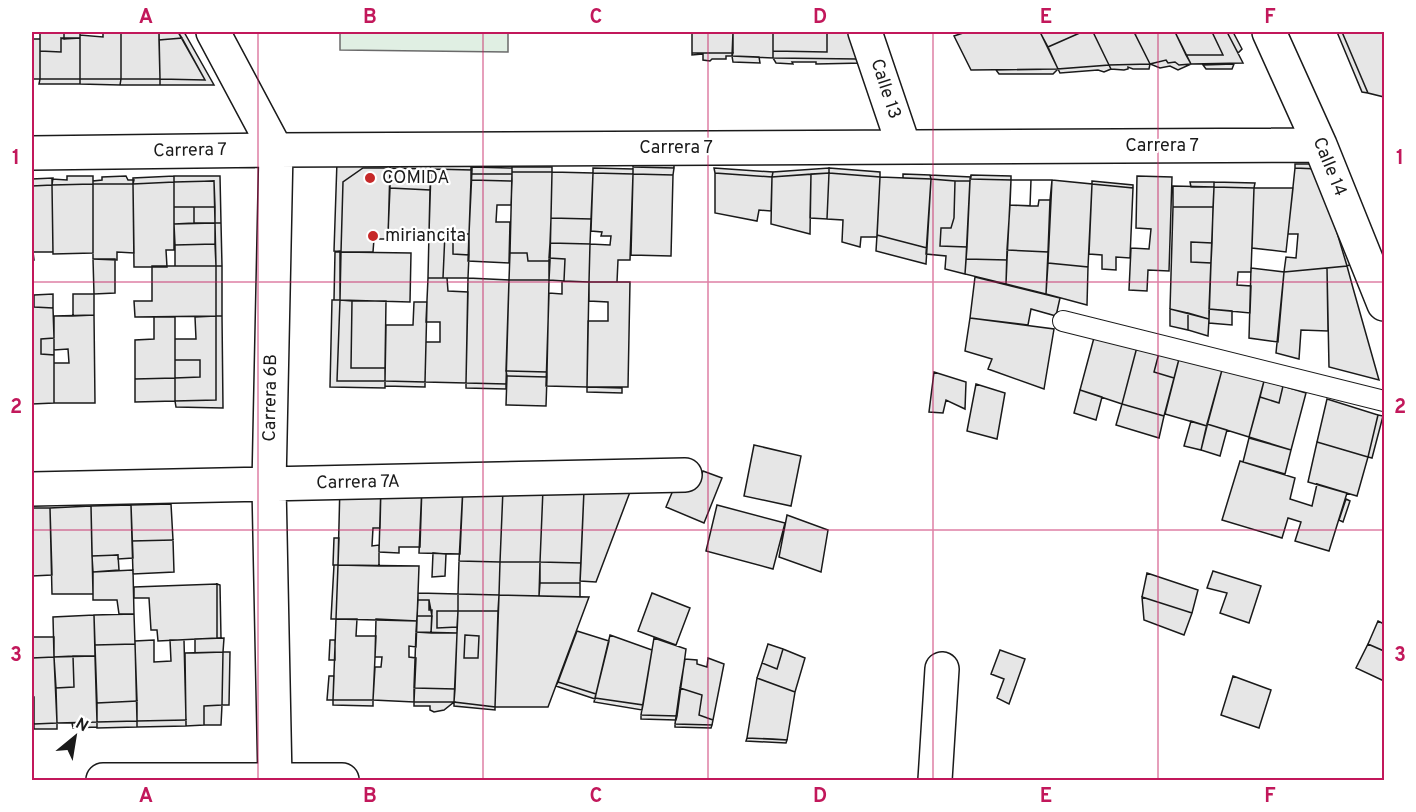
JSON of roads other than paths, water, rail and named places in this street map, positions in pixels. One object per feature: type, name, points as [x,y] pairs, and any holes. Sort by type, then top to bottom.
[{"type":"street","name":"Carrera 6B","points":[[213,32],[276,150],[269,485],[275,780]]},
{"type":"street","name":"Calle 13","points":[[865,32],[904,147]]},
{"type":"street","name":"Calle 14","points":[[1269,32],[1320,145],[1384,304]]},
{"type":"street","name":"Carrera 7","points":[[32,153],[1320,145]]},
{"type":"street","name":"Carrera 7A","points":[[32,489],[685,475]]},
{"type":"street","points":[[936,780],[942,669]]},
{"type":"street","points":[[103,780],[342,780]]},
{"type":"lane","points":[[1063,321],[1384,401]]},
{"type":"place","name":"COMIDA","points":[[370,178]]},
{"type":"place","name":"miriancita","points":[[373,236]]}]
